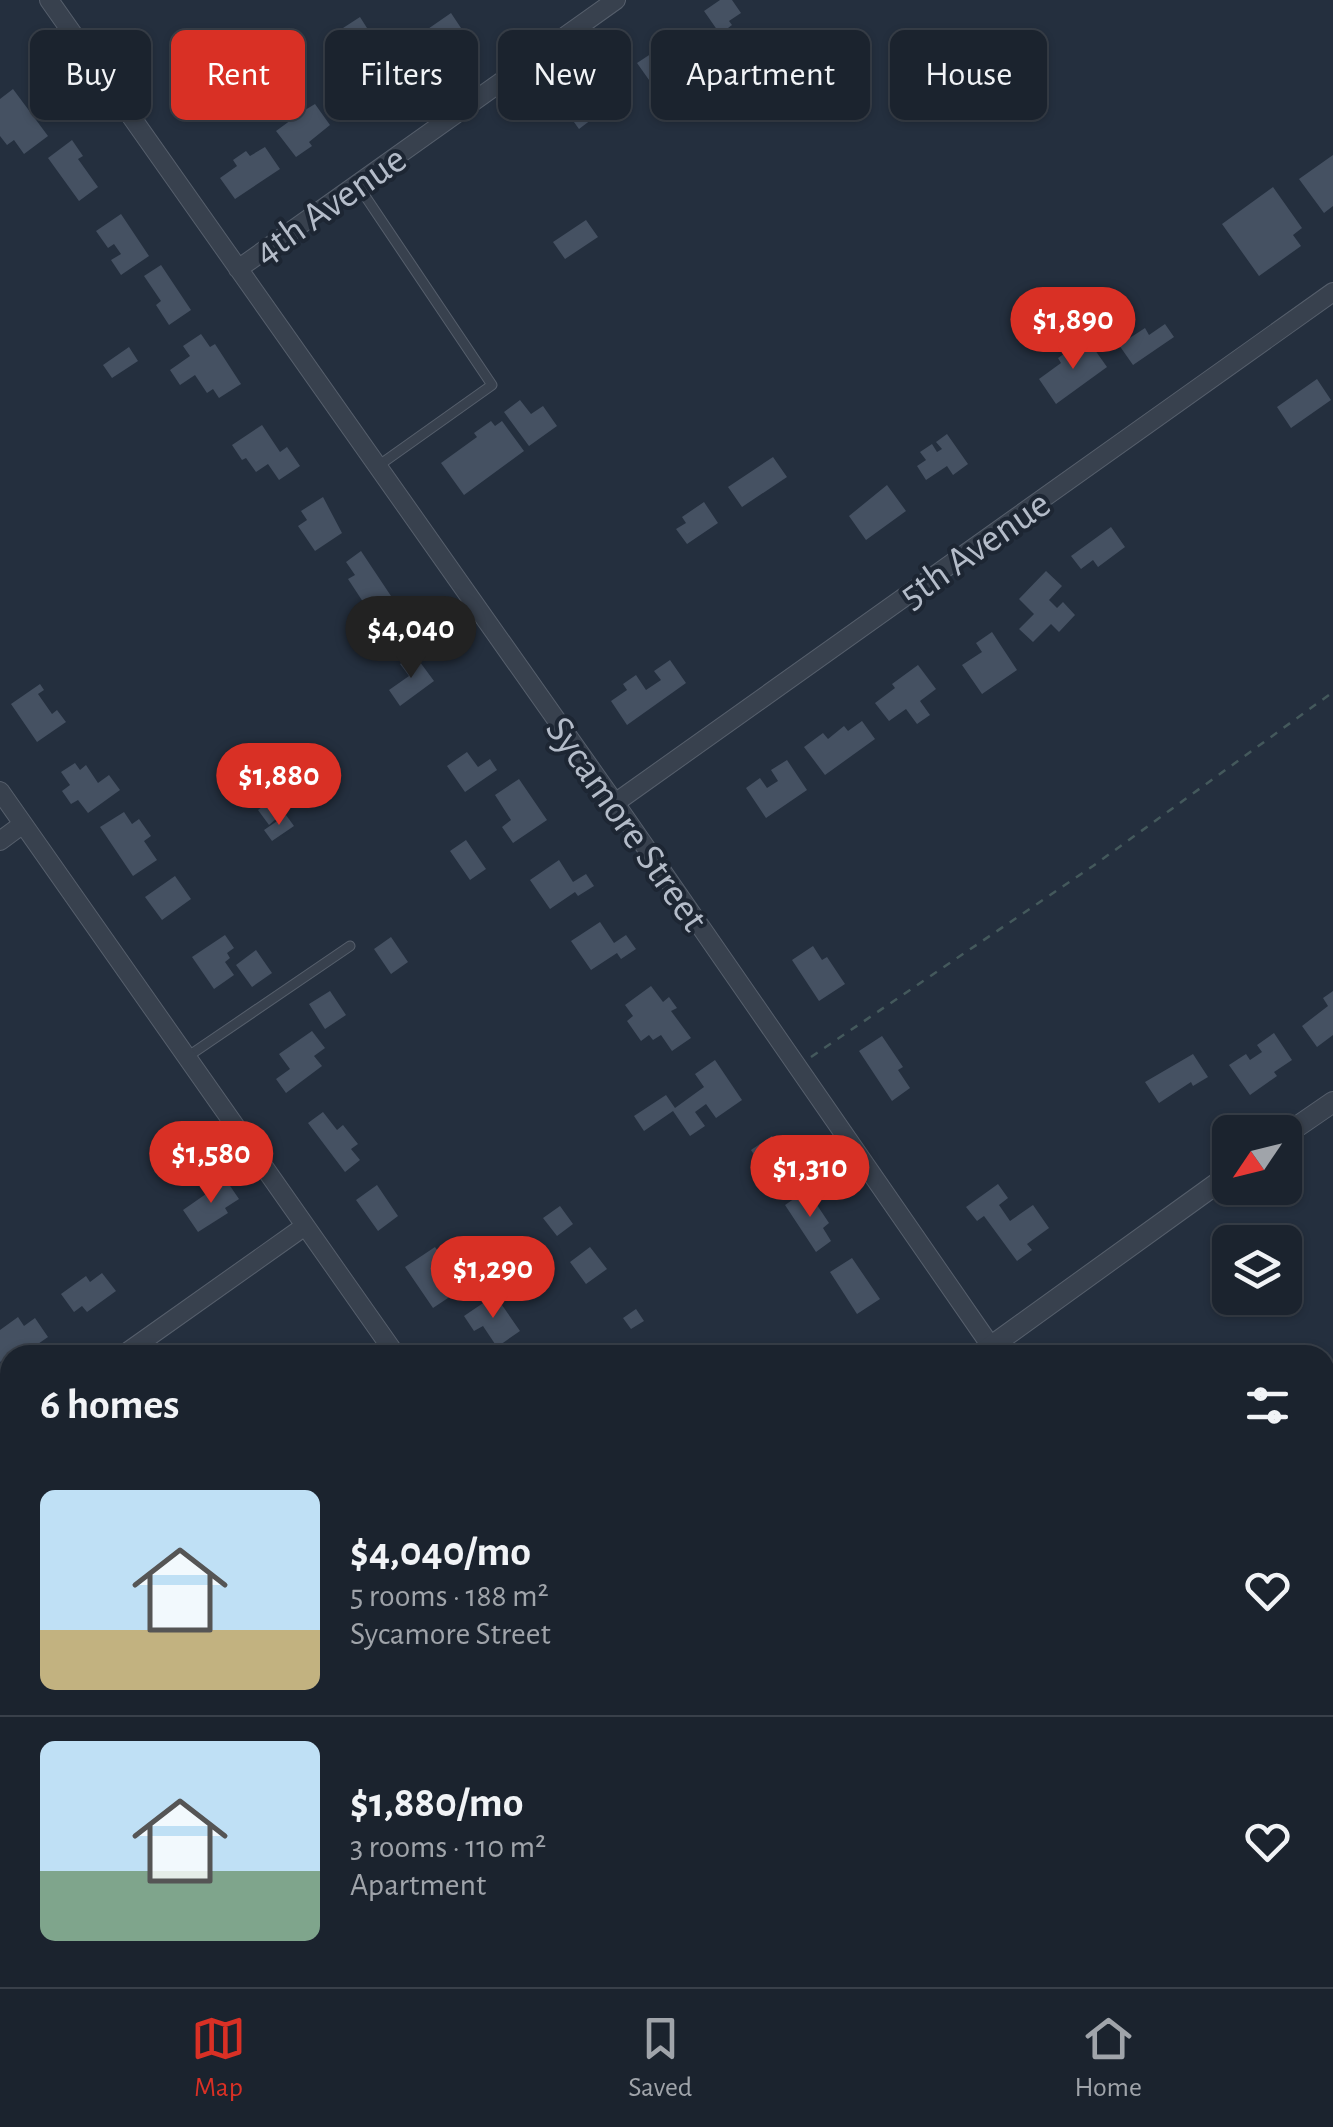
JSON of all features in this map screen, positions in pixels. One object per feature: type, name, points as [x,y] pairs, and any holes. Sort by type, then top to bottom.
[{"type":"street","name":"Sycamore Street","points":[[49,0],[615,803],[984,1345]]},
{"type":"street","name":"4th Avenue","points":[[238,269],[616,0]]},
{"type":"street","name":"5th Avenue","points":[[615,803],[1333,292]]},
{"type":"street","points":[[0,792],[389,1345]]},
{"type":"street","points":[[0,841],[23,824]]},
{"type":"street","points":[[1302,1124],[1333,1102]]},
{"type":"street","points":[[998,1345],[1212,1187]]},
{"type":"street","points":[[137,1345],[305,1226]]},
{"type":"lane","points":[[357,184],[492,386],[377,466]]},
{"type":"lane","points":[[187,1057],[350,946]]},
{"type":"path","points":[[797,1066],[1093,866],[1333,692]]},
{"type":"building","points":[[720,0],[732,0],[741,13],[729,21],[732,25],[725,30],[717,30],[704,11]]},
{"type":"building","points":[[451,13],[462,30],[426,30]]},
{"type":"building","points":[[360,17],[368,30],[340,30]]},
{"type":"building","points":[[651,54],[651,83],[637,63]]},
{"type":"building","points":[[13,89],[30,112],[30,120],[36,120],[48,136],[24,154],[14,140],[7,145],[0,136],[0,99]]},
{"type":"building","points":[[315,104],[330,125],[296,157],[276,131],[291,120],[305,120],[305,110]]},
{"type":"building","points":[[572,120],[591,120],[579,129]]},
{"type":"building","points":[[72,140],[83,156],[78,159],[98,187],[79,201],[48,158]]},
{"type":"building","points":[[265,147],[280,169],[235,199],[220,178],[237,166],[233,160],[246,151],[250,156]]},
{"type":"building","points":[[1333,155],[1333,206],[1324,213],[1299,179]]},
{"type":"building","points":[[1273,187],[1302,228],[1293,235],[1301,246],[1259,276],[1222,224]]},
{"type":"building","points":[[121,214],[149,256],[121,275],[111,260],[121,254],[114,244],[108,248],[96,231]]},
{"type":"building","points":[[586,220],[598,237],[565,259],[553,242]]},
{"type":"building","points":[[161,265],[191,310],[169,325],[156,305],[161,301],[144,276]]},
{"type":"building","points":[[1165,324],[1174,337],[1133,365],[1119,345],[1145,328],[1149,335]]},
{"type":"building","points":[[201,334],[210,347],[215,344],[241,384],[219,398],[213,389],[207,393],[195,375],[180,385],[170,370],[190,356],[183,346]]},
{"type":"building","points":[[1090,343],[1107,367],[1056,404],[1039,379],[1061,363],[1058,358],[1075,346],[1078,351]]},
{"type":"building","points":[[129,347],[138,361],[112,378],[103,365]]},
{"type":"building","points":[[1317,379],[1331,400],[1291,428],[1277,407]]},
{"type":"building","points":[[520,400],[531,414],[543,406],[557,426],[529,446],[504,412]]},
{"type":"building","points":[[491,421],[495,426],[502,421],[524,451],[464,495],[441,463],[477,437],[474,433]]},
{"type":"building","points":[[262,425],[280,452],[287,447],[300,466],[279,480],[268,464],[256,472],[232,445]]},
{"type":"building","points":[[947,434],[968,464],[953,475],[947,466],[926,480],[917,466],[926,460],[920,452],[932,444],[937,452],[942,449],[936,442]]},
{"type":"building","points":[[773,457],[787,477],[742,507],[728,487]]},
{"type":"building","points":[[887,485],[906,511],[866,540],[849,516]]},
{"type":"building","points":[[323,497],[342,533],[315,551],[298,526],[307,520],[301,511]]},
{"type":"building","points":[[704,502],[718,523],[687,544],[676,529],[686,523],[682,517]]},
{"type":"building","points":[[1111,527],[1125,547],[1098,567],[1093,560],[1081,569],[1071,556]]},
{"type":"building","points":[[361,551],[391,596],[369,611],[348,579],[355,575],[346,562]]},
{"type":"building","points":[[1046,571],[1062,586],[1049,600],[1057,608],[1063,602],[1075,615],[1059,632],[1051,624],[1033,642],[1019,629],[1034,614],[1019,599]]},
{"type":"building","points":[[992,632],[1017,670],[982,694],[962,665],[982,652],[976,643]]},
{"type":"building","points":[[414,654],[434,681],[400,706],[389,690],[409,676],[400,664]]},
{"type":"building","points":[[670,660],[686,683],[627,725],[611,701],[627,690],[623,684],[636,675],[646,690],[661,680],[654,671]]},
{"type":"building","points":[[918,665],[936,689],[920,701],[930,715],[917,724],[906,709],[889,721],[875,703]]},
{"type":"building","points":[[40,684],[44,690],[38,694],[52,714],[57,710],[66,722],[37,742],[11,704]]},
{"type":"building","points":[[862,721],[875,739],[825,775],[804,747],[823,733],[828,739],[844,726],[848,731]]},
{"type":"building","points":[[467,752],[478,767],[490,759],[497,770],[465,792],[447,766]]},
{"type":"building","points":[[787,760],[807,790],[766,818],[746,788],[760,778],[767,788],[778,781],[771,770]]},
{"type":"building","points":[[75,763],[80,770],[86,765],[98,783],[109,775],[120,790],[88,813],[78,800],[71,804],[62,791],[70,785],[61,772]]},
{"type":"building","points":[[519,779],[547,820],[513,843],[502,827],[511,820],[495,795]]},
{"type":"building","points":[[266,804],[277,818],[269,825],[258,810]]},
{"type":"building","points":[[124,812],[132,824],[139,819],[151,836],[144,841],[157,860],[133,876],[100,827]]},
{"type":"building","points":[[286,815],[294,826],[272,841],[264,830]]},
{"type":"building","points":[[466,840],[486,869],[470,880],[450,851]]},
{"type":"building","points":[[559,860],[573,882],[586,874],[594,886],[578,896],[575,892],[550,909],[530,880]]},
{"type":"building","points":[[175,876],[191,899],[162,920],[145,897]]},
{"type":"building","points":[[600,922],[614,943],[626,935],[636,949],[621,959],[617,953],[591,970],[571,941]]},
{"type":"building","points":[[225,935],[234,948],[227,953],[230,958],[225,962],[234,975],[214,989],[192,957]]},
{"type":"building","points":[[391,937],[408,962],[391,974],[374,949]]},
{"type":"building","points":[[813,946],[822,960],[827,957],[845,984],[819,1001],[792,960]]},
{"type":"building","points":[[256,950],[272,973],[252,987],[236,965]]},
{"type":"building","points":[[651,986],[663,1002],[669,997],[677,1008],[671,1011],[691,1038],[672,1051],[661,1035],[653,1040],[649,1035],[641,1041],[627,1021],[633,1016],[625,1005]]},
{"type":"building","points":[[330,991],[346,1015],[325,1029],[309,1004]]},
{"type":"building","points":[[1333,991],[1333,1035],[1317,1047],[1302,1026],[1328,1006],[1323,998]]},
{"type":"building","points":[[312,1031],[325,1048],[314,1056],[322,1066],[286,1093],[276,1079],[290,1069],[279,1054]]},
{"type":"building","points":[[1274,1033],[1292,1060],[1250,1095],[1229,1065],[1246,1054],[1250,1060],[1262,1052],[1257,1045]]},
{"type":"building","points":[[882,1036],[903,1067],[898,1070],[910,1088],[892,1101],[859,1051]]},
{"type":"building","points":[[1193,1054],[1208,1077],[1193,1086],[1191,1082],[1159,1103],[1145,1082]]},
{"type":"building","points":[[715,1060],[742,1100],[716,1118],[706,1104],[695,1112],[705,1126],[690,1136],[673,1111],[644,1131],[634,1116],[666,1095],[675,1108],[704,1087],[695,1074]]},
{"type":"building","points":[[323,1112],[337,1130],[343,1125],[358,1144],[351,1149],[360,1160],[345,1172],[308,1123]]},
{"type":"building","points":[[772,1136],[799,1177],[778,1191],[751,1150]]},
{"type":"building","points":[[226,1180],[239,1199],[225,1208],[228,1213],[198,1232],[183,1210]]},
{"type":"building","points":[[998,1184],[1008,1198],[999,1205],[1010,1221],[1033,1205],[1049,1228],[1027,1244],[1032,1250],[1017,1261],[984,1216],[977,1221],[966,1207]]},
{"type":"building","points":[[377,1185],[398,1216],[378,1231],[356,1200]]},
{"type":"building","points":[[807,1190],[829,1223],[823,1228],[831,1241],[816,1252],[785,1205]]},
{"type":"building","points":[[560,1206],[573,1224],[557,1236],[543,1218]]},
{"type":"building","points":[[435,1247],[463,1288],[433,1308],[405,1267]]},
{"type":"building","points":[[590,1247],[607,1269],[586,1284],[570,1262]]},
{"type":"building","points":[[852,1258],[880,1299],[857,1314],[830,1272]]},
{"type":"building","points":[[102,1273],[116,1291],[87,1312],[82,1306],[74,1312],[61,1294],[86,1276],[90,1282]]},
{"type":"building","points":[[495,1295],[520,1331],[496,1345],[483,1326],[474,1331],[464,1316]]},
{"type":"building","points":[[636,1309],[644,1321],[631,1329],[623,1318]]},
{"type":"building","points":[[18,1317],[24,1326],[35,1318],[48,1337],[36,1345],[0,1345],[0,1330]]}]
